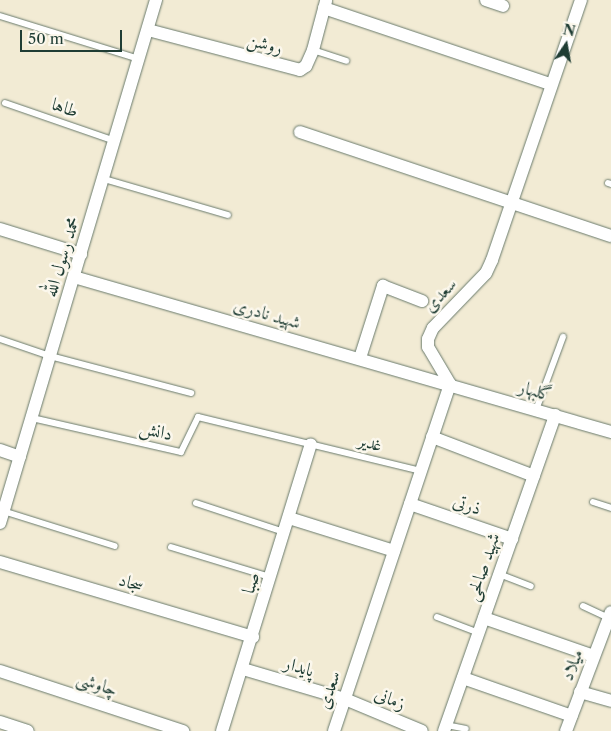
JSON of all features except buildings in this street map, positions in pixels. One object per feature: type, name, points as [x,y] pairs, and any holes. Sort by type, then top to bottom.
[{"type":"street","name":"محمد رسول الله","points":[[2,517],[104,180],[156,0]]},
{"type":"street","points":[[486,0],[503,6]]},
{"type":"street","name":"سعدی","points":[[334,731],[450,384],[428,347],[428,339],[433,328],[486,273],[550,84],[581,0]]},
{"type":"street","name":"روشن","points":[[148,30],[300,70],[306,66],[313,50],[326,4]]},
{"type":"street","points":[[326,4],[550,84]]},
{"type":"street","points":[[300,132],[611,236]]},
{"type":"street","points":[[0,229],[81,254]]},
{"type":"street","name":"شهید نادری","points":[[74,277],[450,384]]},
{"type":"street","points":[[360,358],[383,286],[422,301]]},
{"type":"street","name":"گلبهار","points":[[450,384],[611,432]]},
{"type":"street","name":"شهید صالحی","points":[[445,728],[555,415]]},
{"type":"street","points":[[432,437],[534,476]]},
{"type":"street","name":"صبا","points":[[222,731],[253,637],[311,444]]},
{"type":"street","points":[[0,450],[20,456]]},
{"type":"street","name":"ذرتی","points":[[410,504],[512,539]]},
{"type":"street","points":[[289,518],[394,551]]},
{"type":"street","name":"سجاد","points":[[0,562],[253,637]]},
{"type":"street","name":"میلاد","points":[[566,731],[594,656],[606,638],[610,615]]},
{"type":"street","points":[[484,618],[594,656]]},
{"type":"street","name":"پایدار","points":[[243,669],[345,699]]},
{"type":"street","name":"چاوشی","points":[[0,671],[183,731]]},
{"type":"street","points":[[463,678],[572,716]]},
{"type":"street","points":[[580,692],[611,702]]},
{"type":"street","name":"زمانی","points":[[345,699],[422,731]]},
{"type":"street","points":[[0,722],[28,731]]},
{"type":"lane","points":[[0,16],[140,59]]},
{"type":"lane","points":[[313,50],[346,61]]},
{"type":"lane","name":"طاها","points":[[5,103],[115,141]]},
{"type":"lane","points":[[104,180],[228,215]]},
{"type":"lane","points":[[536,410],[563,337]]},
{"type":"lane","points":[[0,339],[50,356],[191,393]]},
{"type":"lane","name":"دانش","points":[[32,418],[181,452],[198,417],[311,444]]},
{"type":"lane","name":"غدیر","points":[[311,444],[421,471]]},
{"type":"lane","points":[[593,502],[611,508]]},
{"type":"lane","points":[[196,503],[285,533]]},
{"type":"lane","points":[[2,517],[115,546]]},
{"type":"lane","points":[[171,547],[271,577]]},
{"type":"lane","points":[[499,574],[531,586]]},
{"type":"lane","points":[[583,606],[610,615]]},
{"type":"lane","points":[[437,616],[479,632]]},
{"type":"lane","points":[[445,728],[466,729]]}]
